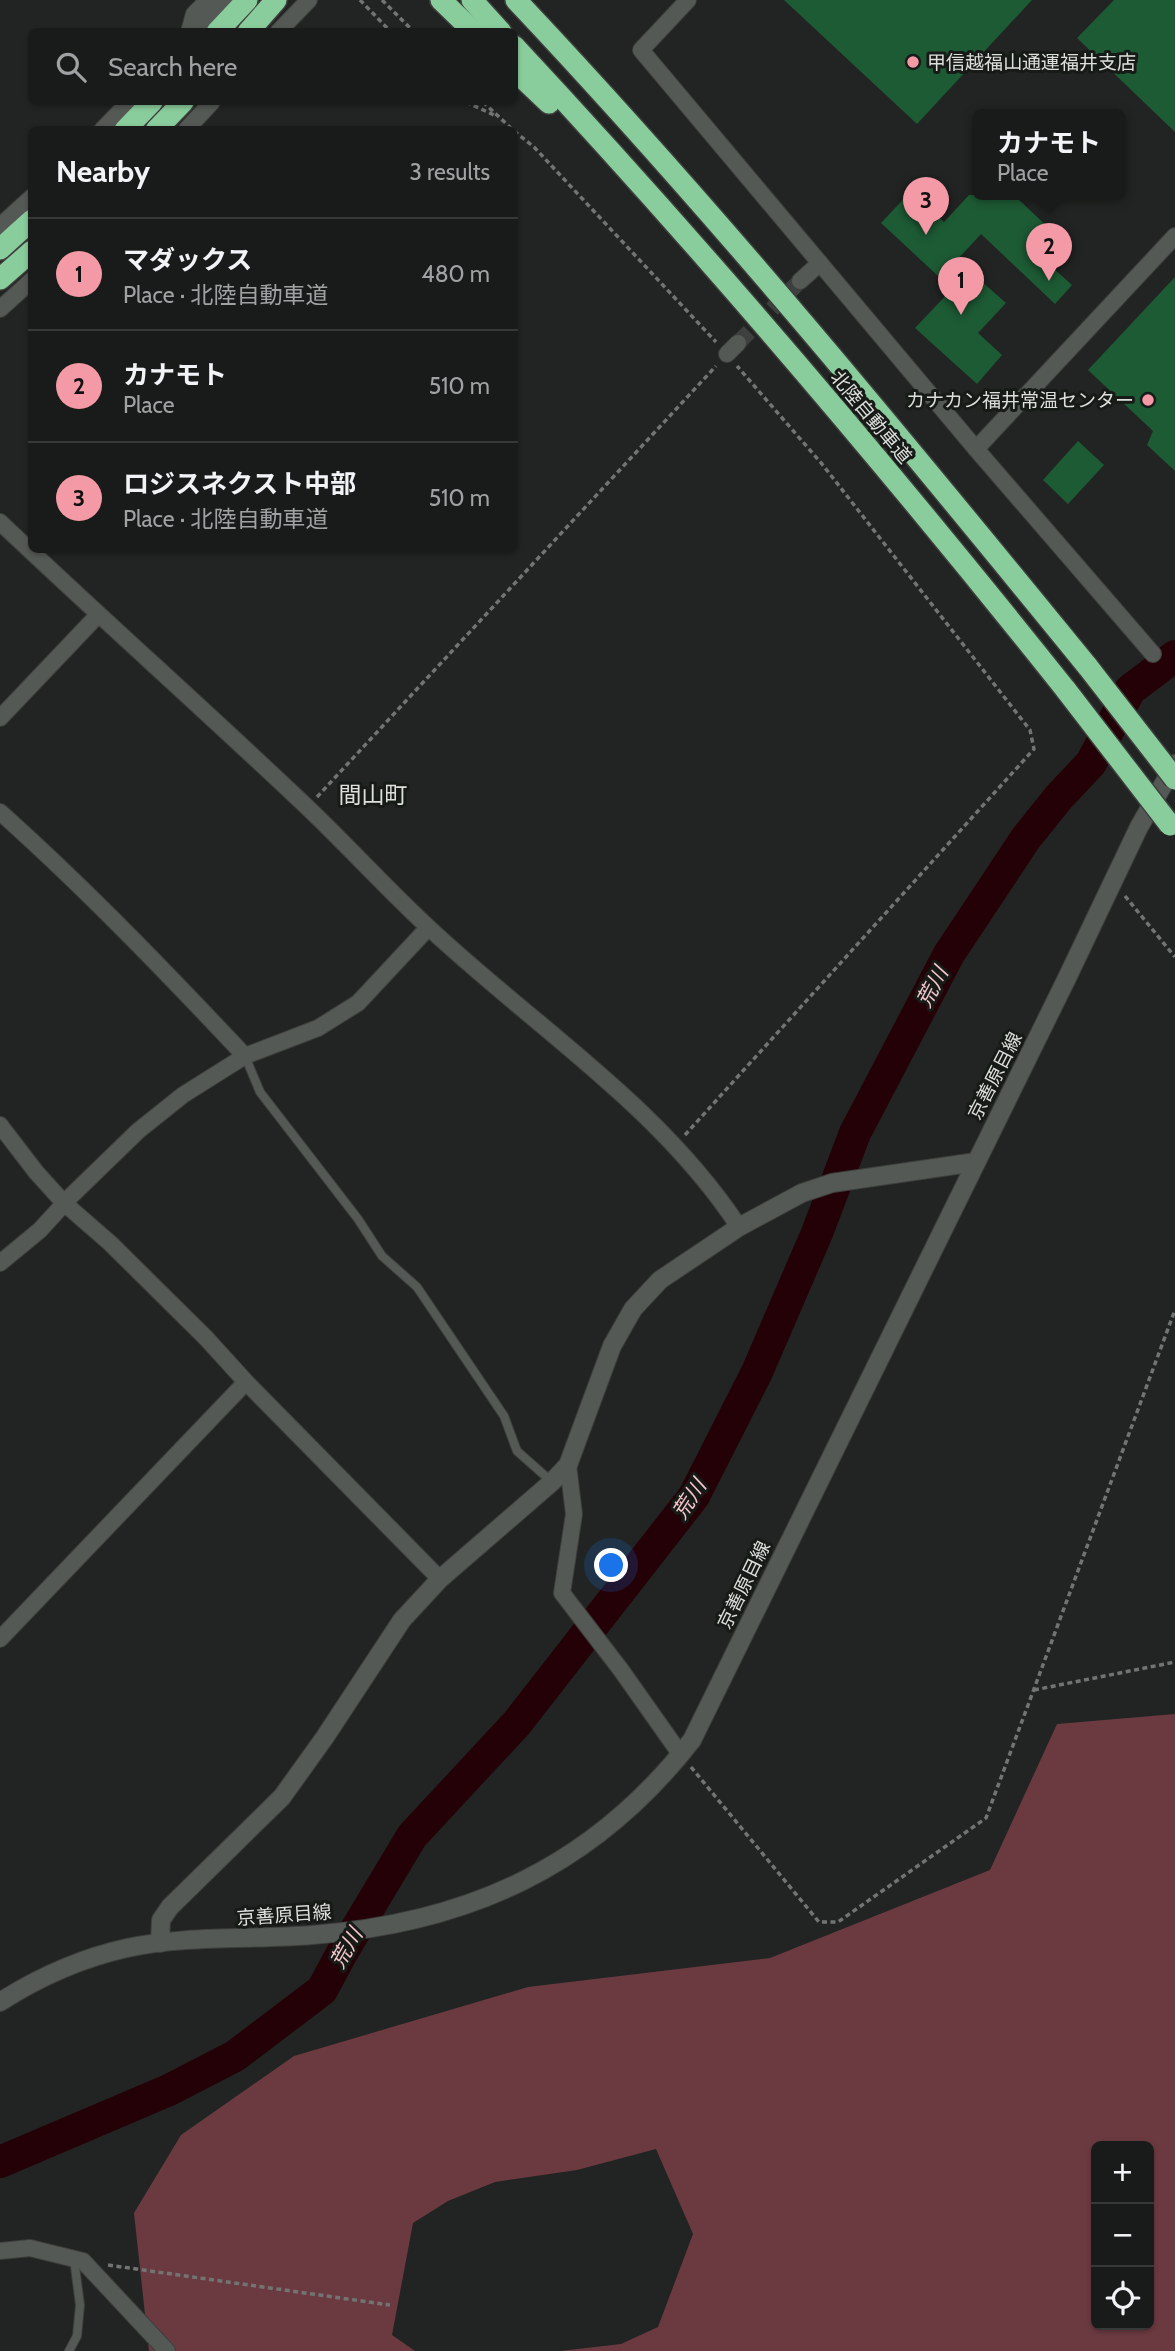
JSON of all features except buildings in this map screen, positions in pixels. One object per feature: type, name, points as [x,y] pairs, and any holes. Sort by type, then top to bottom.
[{"type":"highway","points":[[221,28],[247,0]]},
{"type":"highway","points":[[252,28],[276,0]]},
{"type":"highway","points":[[441,0],[470,28]]},
{"type":"highway","points":[[471,0],[497,28]]},
{"type":"highway","name":"北陸自動車道","points":[[516,0],[651,147],[897,433],[1088,667],[1175,779]]},
{"type":"highway","points":[[528,0],[651,147]]},
{"type":"highway","name":"北陸自動車道","points":[[518,50],[744,302],[964,563],[1172,828]]},
{"type":"highway","points":[[518,74],[622,174],[744,302]]},
{"type":"highway","points":[[129,126],[149,105]]},
{"type":"highway","points":[[160,126],[180,105]]},
{"type":"highway","points":[[0,249],[28,224]]},
{"type":"highway","points":[[0,279],[28,254]]},
{"type":"main road","name":"京善原目線","points":[[0,2002],[36,1981],[81,1961],[127,1948],[160,1943],[281,1937],[388,1926],[460,1908],[511,1888],[545,1870],[607,1827],[645,1793],[692,1740],[1139,827],[1175,764]]},
{"type":"main road","points":[[160,1943],[161,1920],[170,1907],[282,1797],[402,1620],[440,1580],[568,1465],[612,1346],[632,1309],[660,1279],[739,1227],[802,1193],[832,1184],[976,1162]]},
{"type":"street","points":[[189,28],[194,14],[208,0]]},
{"type":"street","points":[[200,28],[225,0]]},
{"type":"street","points":[[282,28],[309,0]]},
{"type":"street","points":[[688,0],[641,50],[976,449],[1153,654]]},
{"type":"street","points":[[106,126],[126,105]]},
{"type":"street","points":[[190,126],[209,105]]},
{"type":"street","points":[[0,226],[28,201]]},
{"type":"street","points":[[976,449],[1175,236]]},
{"type":"street","points":[[800,281],[820,263]]},
{"type":"street","points":[[0,309],[28,284]]},
{"type":"street","points":[[0,522],[28,549]]},
{"type":"street","points":[[33,553],[308,807],[428,928],[585,1061],[675,1146],[719,1198],[739,1227]]},
{"type":"street","points":[[0,719],[98,615]]},
{"type":"street","points":[[0,812],[59,865],[158,963],[245,1056]]},
{"type":"street","points":[[0,1264],[40,1230],[138,1131],[183,1095],[245,1056],[318,1028],[359,1003],[428,928]]},
{"type":"street","points":[[0,1125],[64,1203],[110,1243],[206,1338],[440,1580]]},
{"type":"street","points":[[0,1639],[246,1382]]},
{"type":"street","points":[[568,1465],[574,1514],[562,1593],[681,1755]]},
{"type":"street","points":[[0,2251],[30,2248],[78,2260],[167,2351]]},
{"type":"lane","points":[[245,1056],[260,1092],[358,1219],[382,1256],[417,1287],[503,1416],[517,1451],[552,1482]]},
{"type":"lane","points":[[69,2351],[77,2336],[80,2305],[78,2260]]},
{"type":"path","points":[[360,0],[387,28]]},
{"type":"path","points":[[383,0],[410,28]]},
{"type":"path","points":[[472,105],[499,118]]},
{"type":"path","points":[[486,105],[509,126]]},
{"type":"path","points":[[518,133],[733,349],[1030,730],[1034,749],[675,1146]]},
{"type":"path","points":[[308,807],[733,349]]},
{"type":"path","points":[[1113,882],[1175,957]]},
{"type":"path","points":[[681,1755],[819,1922],[838,1922],[986,1818],[1175,1310]]},
{"type":"path","points":[[1034,1690],[1175,1662]]},
{"type":"path","points":[[78,2260],[390,2305]]},
{"type":"shaded area","points":[[1175,1714],[1175,2351],[560,2351],[621,2344],[658,2327],[693,2234],[656,2149],[577,2170],[495,2182],[448,2201],[413,2223],[392,2335],[415,2351],[149,2351],[134,2213],[181,2135],[294,2056],[528,1987],[770,1958],[990,1870],[1057,1724]]},
{"type":"waterway","name":"荒川","points":[[0,2162],[169,2090],[235,2056],[322,1990],[412,1836],[517,1723],[694,1496],[757,1372],[817,1233],[855,1133],[949,954],[1026,838],[1091,763],[1130,690],[1175,656]]},
{"type":"tunnel","points":[[738,343],[800,281]]},
{"type":"place","name":"甲信越福山通運福井支店","points":[[913,62]]},
{"type":"place","name":"ロジスネクスト中部","points":[[926,235]]},
{"type":"place","name":"カナモト","points":[[1049,281]]},
{"type":"place","name":"マダックス","points":[[961,315]]},
{"type":"place","name":"カナカン福井常温センター","points":[[1148,400]]},
{"type":"district","name":"間山町","points":[[373,795]]}]
